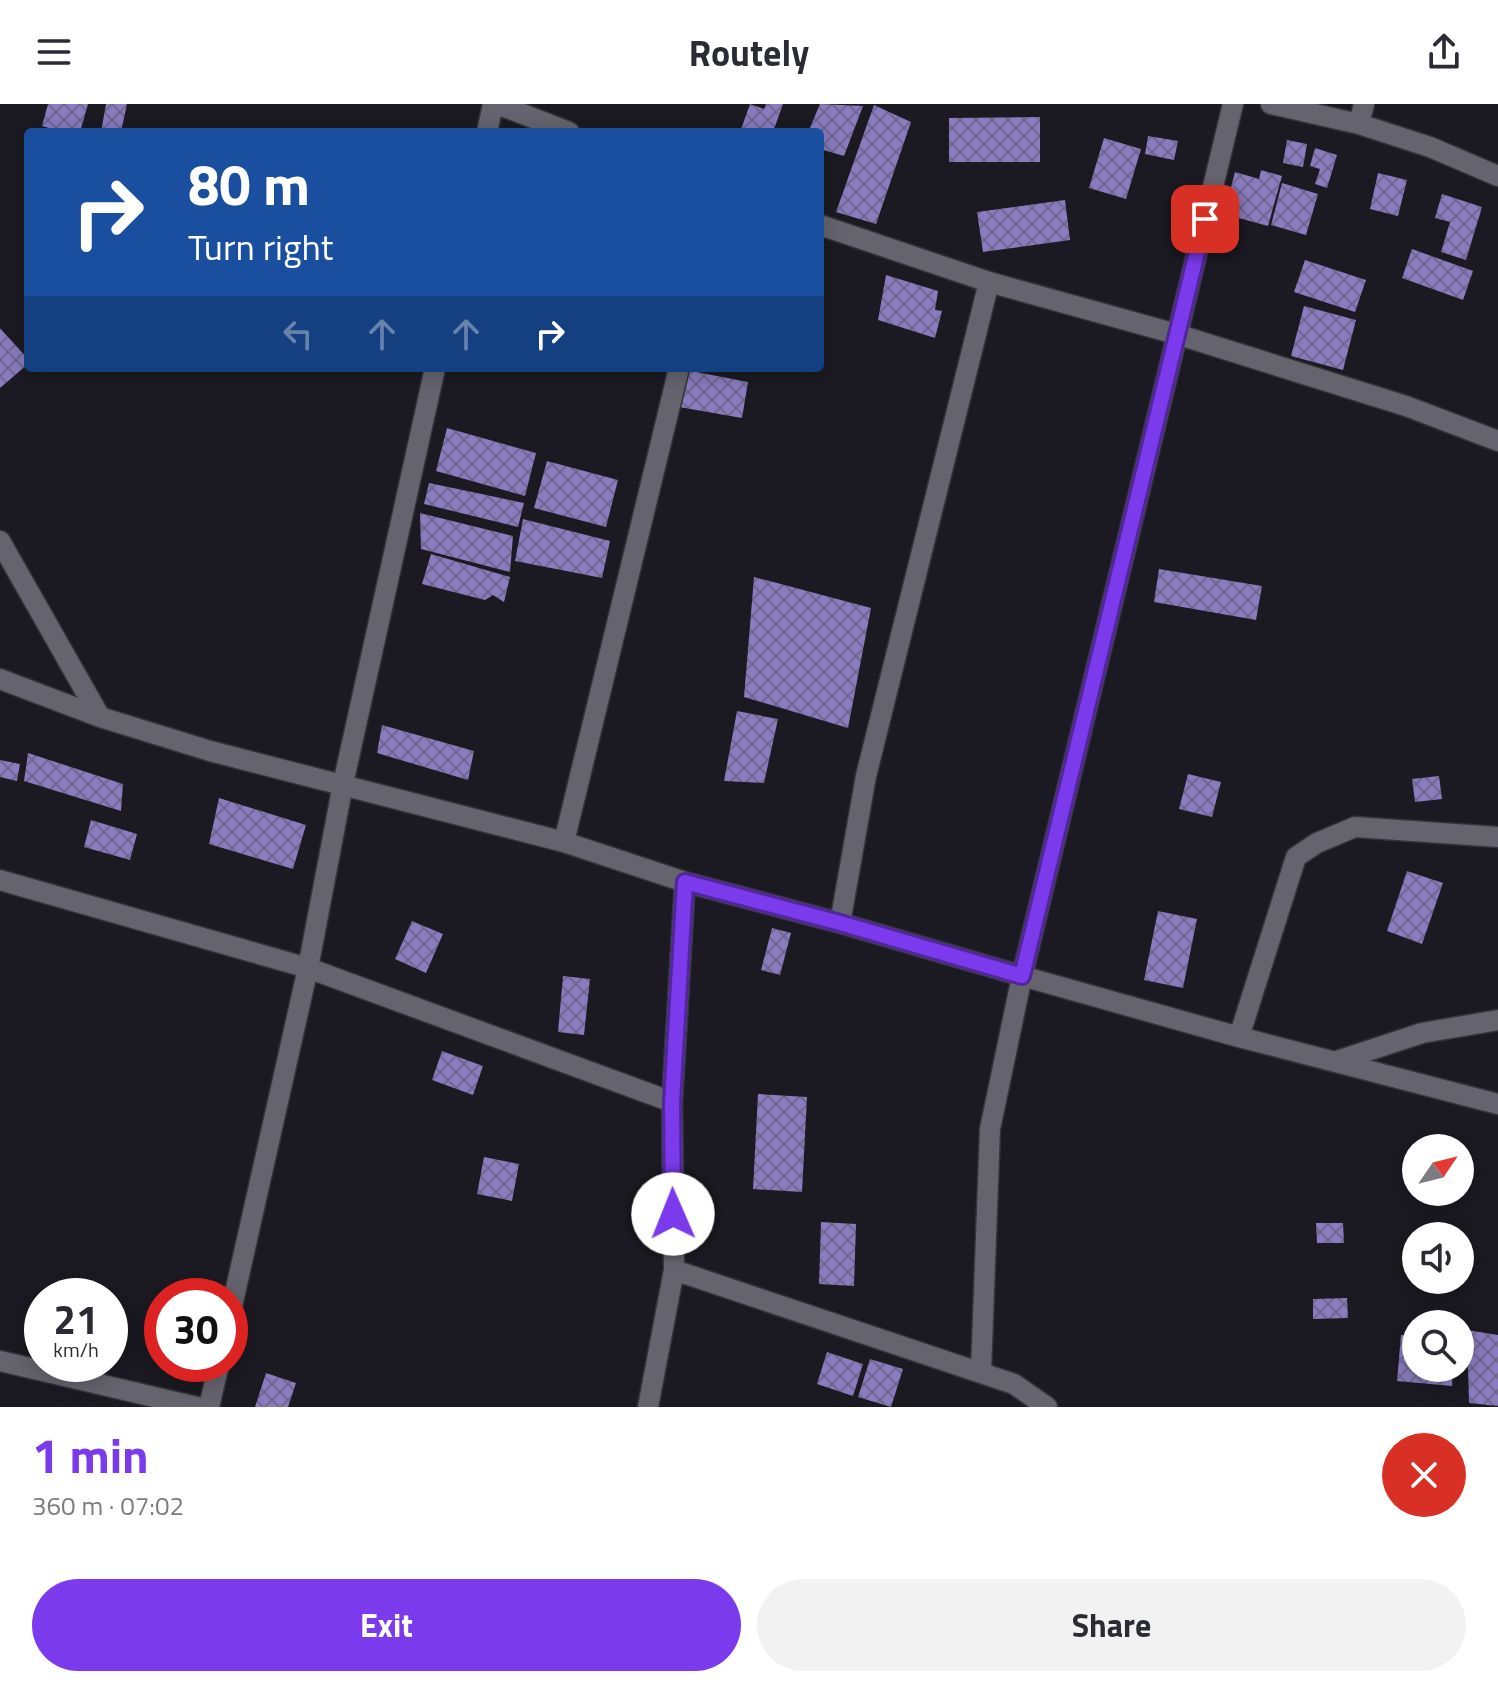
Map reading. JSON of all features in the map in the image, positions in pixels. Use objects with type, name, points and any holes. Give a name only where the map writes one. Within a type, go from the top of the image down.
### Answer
[{"type":"street","points":[[488,128],[495,104],[558,128]]},
{"type":"street","points":[[981,1372],[990,1129],[1022,976],[1233,104]]},
{"type":"street","points":[[1271,104],[1362,114],[1498,176]]},
{"type":"street","points":[[824,226],[989,282],[1176,334],[1406,406],[1498,441]]},
{"type":"street","points":[[840,923],[866,776],[989,282]]},
{"type":"street","points":[[238,1278],[308,968],[343,784],[434,372]]},
{"type":"street","points":[[564,842],[678,372]]},
{"type":"street","points":[[0,541],[100,717]]},
{"type":"street","points":[[0,679],[100,717],[210,751],[564,842],[685,882],[1239,1037],[1498,1104]]},
{"type":"street","points":[[1239,1037],[1296,857],[1317,843],[1355,827],[1498,837]]},
{"type":"street","points":[[0,880],[308,968],[672,1102]]},
{"type":"street","points":[[648,1407],[674,1270],[672,1102],[685,882]]},
{"type":"street","points":[[1337,1061],[1422,1033],[1498,1020]]},
{"type":"street","points":[[674,1270],[1014,1384],[1047,1407]]},
{"type":"street","points":[[0,1361],[197,1407]]},
{"type":"street","points":[[209,1407],[215,1382]]},
{"type":"building","points":[[48,104],[88,104],[81,128],[42,126]]},
{"type":"building","points":[[106,104],[127,104],[122,128],[102,128]]},
{"type":"building","points":[[750,104],[764,109],[766,104],[783,104],[774,128],[741,128]]},
{"type":"building","points":[[820,104],[863,106],[844,156],[824,150],[824,128],[810,128]]},
{"type":"building","points":[[874,105],[911,122],[876,224],[836,212]]},
{"type":"building","points":[[1040,117],[1040,162],[949,162],[949,118]]},
{"type":"building","points":[[1148,136],[1178,141],[1174,160],[1145,154]]},
{"type":"building","points":[[1104,138],[1141,149],[1126,199],[1089,188]]},
{"type":"building","points":[[1287,140],[1307,144],[1303,167],[1283,163]]},
{"type":"building","points":[[1315,148],[1337,155],[1327,188],[1315,184],[1320,169],[1310,166]]},
{"type":"building","points":[[1261,170],[1282,176],[1268,226],[1224,214],[1235,172],[1259,179]]},
{"type":"building","points":[[1378,173],[1407,180],[1398,216],[1370,209]]},
{"type":"building","points":[[1282,183],[1318,194],[1306,235],[1271,225]]},
{"type":"building","points":[[1442,194],[1482,207],[1466,260],[1441,252],[1450,222],[1435,218]]},
{"type":"building","points":[[1065,200],[1070,240],[983,252],[977,212]]},
{"type":"building","points":[[1412,249],[1473,271],[1463,300],[1402,278]]},
{"type":"building","points":[[1305,260],[1366,280],[1355,312],[1294,292]]},
{"type":"building","points":[[886,275],[938,291],[935,310],[942,311],[935,338],[878,320]]},
{"type":"building","points":[[1304,306],[1356,320],[1343,370],[1291,356]]},
{"type":"building","points":[[0,328],[24,355],[24,367],[0,388]]},
{"type":"building","points":[[686,372],[748,382],[742,418],[679,407]]},
{"type":"building","points":[[447,428],[536,453],[525,496],[436,471]]},
{"type":"building","points":[[547,461],[618,480],[606,527],[534,508]]},
{"type":"building","points":[[429,483],[524,503],[518,527],[424,504]]},
{"type":"building","points":[[420,513],[513,536],[510,572],[421,549]]},
{"type":"building","points":[[523,519],[610,541],[602,578],[515,561]]},
{"type":"building","points":[[431,554],[510,577],[504,602],[493,595],[485,600],[422,584]]},
{"type":"building","points":[[1159,569],[1262,586],[1256,620],[1154,602]]},
{"type":"building","points":[[754,577],[871,608],[848,728],[744,697]]},
{"type":"building","points":[[737,711],[778,719],[764,783],[724,781]]},
{"type":"building","points":[[382,725],[474,751],[468,780],[377,753]]},
{"type":"building","points":[[28,753],[123,784],[121,811],[24,781]]},
{"type":"building","points":[[0,760],[20,764],[17,781],[0,777]]},
{"type":"building","points":[[1188,774],[1221,782],[1212,817],[1179,809]]},
{"type":"building","points":[[1439,776],[1442,799],[1415,802],[1412,779]]},
{"type":"building","points":[[219,798],[306,825],[293,869],[209,844]]},
{"type":"building","points":[[91,820],[137,834],[130,860],[84,847]]},
{"type":"building","points":[[1407,871],[1443,883],[1422,944],[1387,931]]},
{"type":"building","points":[[1158,911],[1197,919],[1183,988],[1144,980]]},
{"type":"building","points":[[412,921],[443,934],[426,973],[395,959]]},
{"type":"building","points":[[772,928],[791,933],[780,975],[761,970]]},
{"type":"building","points":[[563,976],[590,979],[584,1035],[558,1032]]},
{"type":"building","points":[[442,1051],[483,1066],[473,1095],[432,1080]]},
{"type":"building","points":[[758,1094],[807,1097],[802,1192],[753,1189]]},
{"type":"building","points":[[484,1157],[519,1164],[512,1201],[477,1194]]},
{"type":"building","points":[[821,1222],[856,1224],[854,1286],[819,1284]]},
{"type":"building","points":[[1316,1223],[1343,1223],[1344,1243],[1317,1243]]},
{"type":"building","points":[[1347,1298],[1348,1318],[1313,1319],[1313,1299]]},
{"type":"building","points":[[1474,1331],[1498,1335],[1498,1406],[1469,1403],[1468,1382],[1474,1382]]},
{"type":"building","points":[[1401,1335],[1402,1335],[1402,1381],[1397,1381]]},
{"type":"building","points":[[827,1352],[863,1364],[853,1396],[817,1384]]},
{"type":"building","points":[[870,1359],[903,1369],[891,1407],[858,1397]]},
{"type":"building","points":[[266,1373],[296,1383],[288,1407],[255,1407]]},
{"type":"building","points":[[1408,1382],[1452,1382],[1452,1386]]},
{"type":"route","points":[[673,1214],[672,1102],[685,882],[1022,976],[1205,219]]}]
